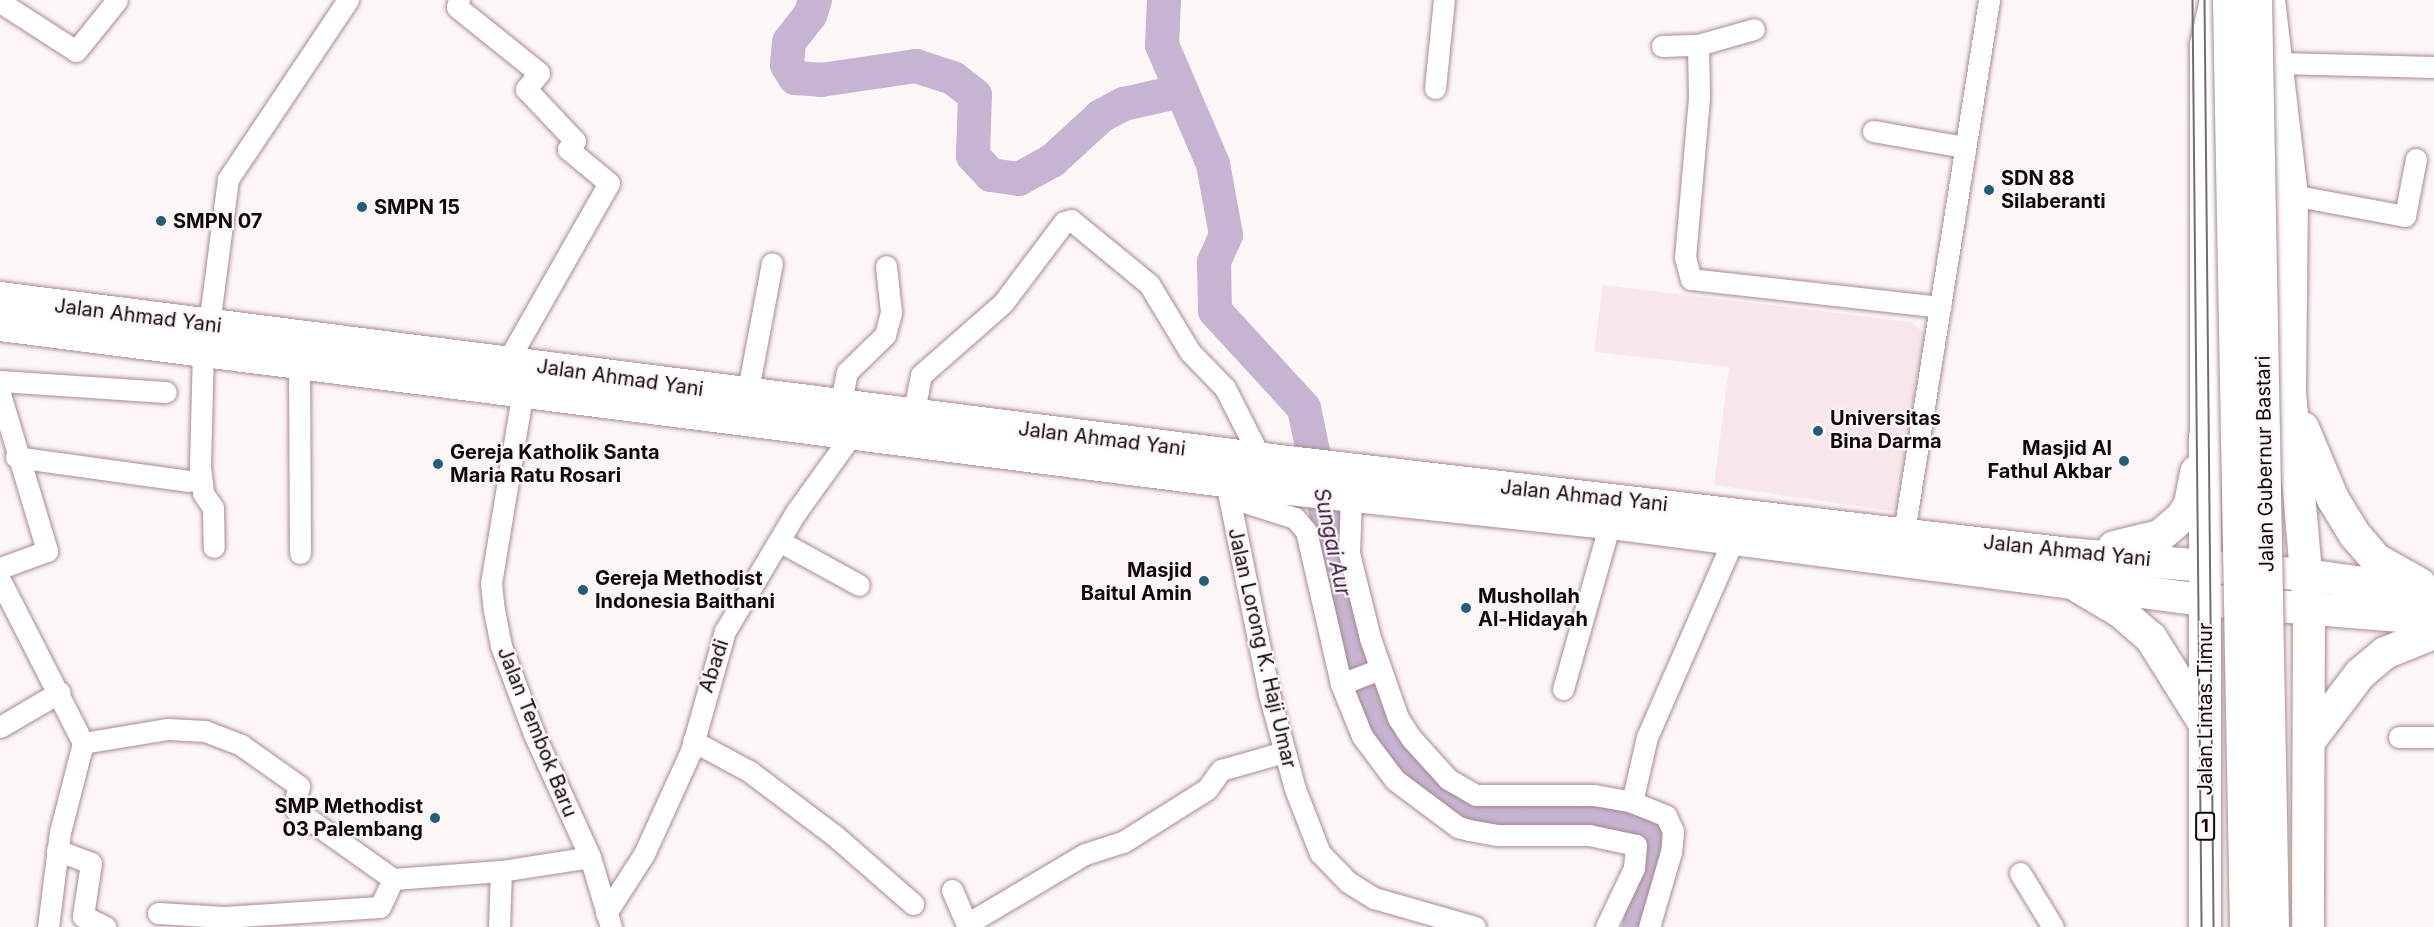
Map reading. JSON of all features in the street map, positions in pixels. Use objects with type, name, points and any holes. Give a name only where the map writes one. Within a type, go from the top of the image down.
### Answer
[{"type":"highway","points":[[2205,564],[2208,462],[2204,390],[2206,45],[2216,0]]},
{"type":"highway","name":"Jalan Gubernur Bastari","points":[[2229,0],[2246,927]]},
{"type":"highway","name":"Jalan Gubernur Bastari","points":[[2256,0],[2273,927]]},
{"type":"highway","name":"Jalan Gubernur Bastari","points":[[2269,0],[2279,63],[2292,195],[2290,393],[2309,608]]},
{"type":"highway","name":"Jalan Ahmad Yani","points":[[0,298],[206,338],[299,363],[524,390],[846,421],[1227,488],[1273,469]]},
{"type":"highway","name":"Jalan Ahmad Yani","points":[[0,326],[206,338],[507,362],[747,394],[846,421],[913,416],[1273,469],[1349,487],[1733,540],[2067,566],[2205,564],[2434,592]]},
{"type":"highway","points":[[2067,566],[2160,536],[2182,517],[2196,481],[2204,390]]},
{"type":"highway","points":[[2290,393],[2333,499],[2355,535],[2377,561],[2434,592]]},
{"type":"highway","points":[[2208,462],[2240,483],[2255,486],[2297,466]]},
{"type":"highway","name":"Jalan Ahmad Yani","points":[[1349,487],[1904,532],[2067,566],[2204,600],[2434,619]]},
{"type":"highway","name":"1","points":[[2204,600],[2205,564]]},
{"type":"highway","points":[[2067,566],[2151,638],[2205,725]]},
{"type":"highway","name":"Jalan Lintas Timur","points":[[2204,600],[2205,927]]},
{"type":"highway","points":[[2308,927],[2309,608]]},
{"type":"highway","points":[[2310,740],[2348,688],[2385,653],[2434,633]]},
{"type":"highway","points":[[2205,793],[2216,780],[2230,773],[2251,771],[2270,776],[2309,801]]},
{"type":"street","points":[[0,2],[76,51],[117,0]]},
{"type":"street","points":[[214,547],[213,508],[203,493],[200,467],[206,338],[228,179],[348,0]]},
{"type":"street","points":[[459,0],[457,7],[539,73],[526,89],[575,141],[568,149],[609,183],[507,362]]},
{"type":"street","points":[[1435,88],[1444,0]]},
{"type":"street","points":[[1904,532],[1989,0]]},
{"type":"street","points":[[1662,46],[1698,45],[1754,29]]},
{"type":"street","points":[[1698,45],[1699,98],[1685,257],[1691,279],[1940,307]]},
{"type":"street","points":[[2279,63],[2434,67]]},
{"type":"street","points":[[1873,131],[1965,147]]},
{"type":"street","points":[[2292,195],[2405,216],[2416,159]]},
{"type":"street","points":[[913,416],[921,375],[1003,303],[1064,222],[1071,220],[1149,284],[1190,352],[1225,388],[1273,469]]},
{"type":"street","points":[[747,394],[772,263]]},
{"type":"street","points":[[846,421],[847,372],[885,335],[891,312],[886,266]]},
{"type":"street","points":[[299,363],[300,553]]},
{"type":"street","points":[[0,381],[166,392]]},
{"type":"street","name":"Jalan Tembok Baru","points":[[524,390],[491,583],[494,610],[501,646],[534,734],[590,857],[609,920]]},
{"type":"street","points":[[0,394],[16,458],[46,551],[0,568]]},
{"type":"street","name":"Abadi","points":[[609,920],[644,854],[693,741],[725,631],[779,541],[846,421]]},
{"type":"street","points":[[16,458],[189,481]]},
{"type":"street","points":[[1349,487],[1349,553],[1375,671],[1398,718],[1411,738],[1431,763],[1462,788],[1491,798],[1594,795],[1632,802],[1666,816],[1673,831],[1666,876],[1649,927]]},
{"type":"street","points":[[1227,488],[1295,518],[1306,531],[1343,683],[1362,736],[1378,761],[1395,780],[1458,827],[1498,835],[1589,835],[1636,845],[1634,868],[1606,927]]},
{"type":"street","name":"Jalan Lorong K. Haji Umar","points":[[1227,488],[1269,694],[1284,752],[1320,853],[1348,882],[1392,905],[1475,927]]},
{"type":"street","points":[[1563,689],[1610,522]]},
{"type":"street","points":[[1632,802],[1647,737],[1733,540]]},
{"type":"street","points":[[779,541],[859,585]]},
{"type":"street","points":[[0,580],[6,597],[60,692],[83,743],[57,850],[48,927]]},
{"type":"street","points":[[1343,683],[1375,671]]},
{"type":"street","points":[[0,727],[60,692]]},
{"type":"street","points":[[83,743],[168,729],[205,731],[241,745],[299,786],[294,803],[296,810],[393,879],[501,871],[590,857]]},
{"type":"street","points":[[2399,736],[2434,737]]},
{"type":"street","points":[[693,741],[749,771],[834,835],[913,904]]},
{"type":"street","points":[[952,890],[967,926],[1085,854],[1123,842],[1207,789],[1221,770],[1284,752]]},
{"type":"street","points":[[57,850],[90,863],[83,916],[106,927]]},
{"type":"street","points":[[499,927],[501,871]]},
{"type":"street","points":[[2020,873],[2053,927]]},
{"type":"street","points":[[158,913],[224,916],[380,907],[393,879]]},
{"type":"shaded area","name":"Universitas Bina Darma","points":[[1603,285],[1911,322],[1929,337],[1905,513],[1714,485],[1729,367],[1594,352]]},
{"type":"waterway","points":[[815,0],[810,15],[789,42],[787,65],[795,78],[821,80],[916,66],[953,78],[975,95],[973,156],[991,175],[1019,179],[1052,161],[1101,116],[1124,104],[1181,91]]},
{"type":"waterway","name":"Sungai Aur","points":[[1164,0],[1162,45],[1213,164],[1226,235],[1214,262],[1215,311],[1304,408],[1348,621],[1371,692],[1396,745],[1427,780],[1484,818],[1536,820],[1601,814],[1650,839],[1658,859],[1639,927]]},
{"type":"tram line","points":[[2193,0],[2202,927]]},
{"type":"tram line","points":[[2205,0],[2214,927]]},
{"type":"place","name":"SDN 88 Silaberanti","points":[[1989,190]]},
{"type":"place","name":"SMPN 15","points":[[362,207]]},
{"type":"place","name":"SMPN 07","points":[[161,221]]},
{"type":"place","name":"Universitas Bina Darma","points":[[1818,431]]},
{"type":"place","name":"Masjid Al Fathul Akbar","points":[[2124,461]]},
{"type":"place","name":"Gereja Katholik Santa Maria Ratu Rosari","points":[[438,464]]},
{"type":"place","name":"Masjid Baitul Amin","points":[[1204,581]]},
{"type":"place","name":"Gereja Methodist Indonesia Baithani","points":[[583,590]]},
{"type":"place","name":"Mushollah Al-Hidayah","points":[[1466,608]]},
{"type":"place","name":"SMP Methodist 03 Palembang","points":[[435,818]]}]
